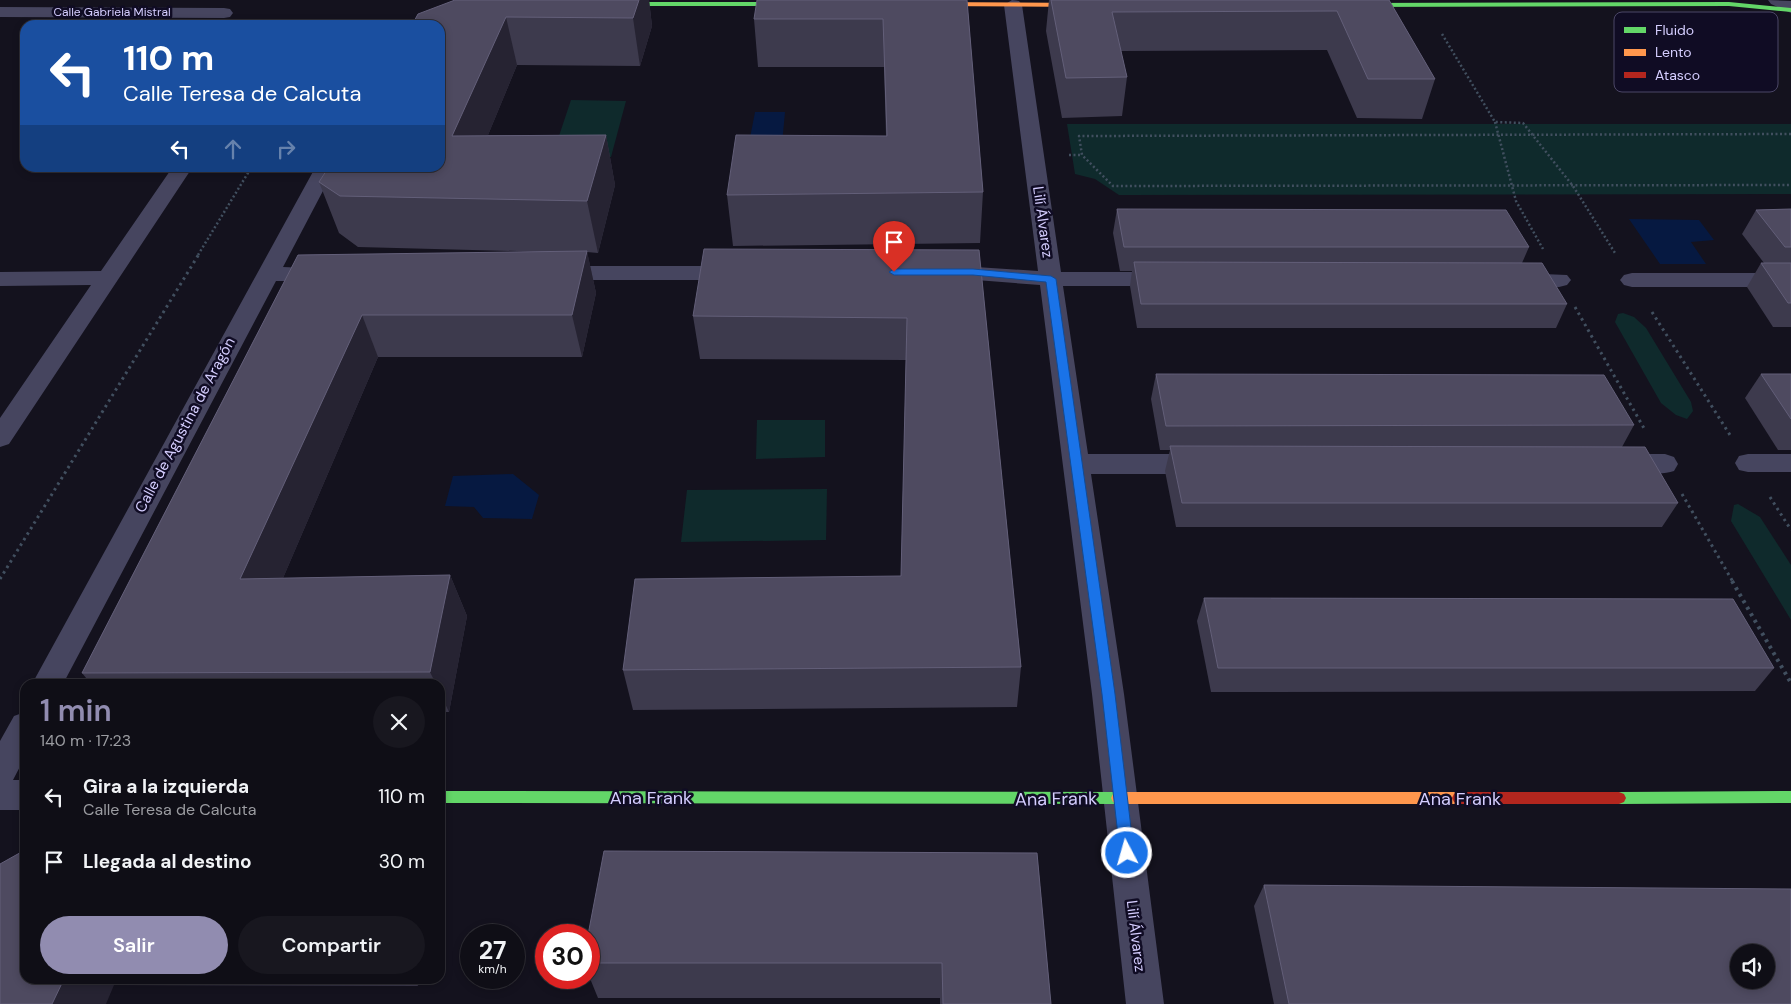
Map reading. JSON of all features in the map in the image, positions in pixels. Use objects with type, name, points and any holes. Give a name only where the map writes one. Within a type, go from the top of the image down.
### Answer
[{"type":"street","points":[[1777,0],[1791,9]]},
{"type":"street","points":[[598,4],[806,4]]},
{"type":"street","points":[[915,4],[1101,5]]},
{"type":"street","points":[[1346,5],[1729,4],[1791,9]]},
{"type":"street","name":"Lilí Álvarez","points":[[1013,5],[1122,798],[1145,1004]]},
{"type":"street","name":"Calle Gabriela Mistral","points":[[0,12],[226,13]]},
{"type":"street","points":[[0,438],[179,172]]},
{"type":"street","name":"Calle de Agustina de Aragón","points":[[50,679],[266,274],[323,172]]},
{"type":"street","points":[[923,272],[973,272],[1051,279],[1190,279]]},
{"type":"street","points":[[535,273],[754,273]]},
{"type":"street","points":[[266,274],[346,274]]},
{"type":"street","points":[[0,279],[107,278]]},
{"type":"street","points":[[1490,280],[1560,280]]},
{"type":"street","points":[[1632,280],[1791,280]]},
{"type":"street","points":[[1748,463],[1791,463]]},
{"type":"street","points":[[1075,464],[1222,464]]},
{"type":"street","points":[[1596,464],[1665,464]]},
{"type":"street","points":[[0,772],[20,735]]},
{"type":"street","points":[[0,795],[20,795]]},
{"type":"street","name":"Ana Frank","points":[[445,797],[1002,800],[1122,798],[1233,800],[1791,797]]},
{"type":"path","points":[[1425,5],[1495,122],[1516,201],[1791,683]]},
{"type":"path","points":[[1495,122],[1523,122],[1573,186],[1748,463]]},
{"type":"path","points":[[1791,134],[1079,136],[1082,155],[1113,186],[1791,185]]},
{"type":"path","points":[[0,579],[249,172]]},
{"type":"green space","points":[[571,100],[626,101],[611,157],[552,157]]},
{"type":"green space","points":[[1067,124],[1791,124],[1791,194],[1119,195],[1095,179],[1075,174]]},
{"type":"green space","points":[[1623,313],[1634,317],[1646,328],[1691,402],[1693,411],[1687,419],[1676,415],[1661,403],[1615,322],[1618,314]]},
{"type":"green space","points":[[757,420],[825,420],[825,457],[756,459]]},
{"type":"green space","points":[[827,489],[826,540],[681,542],[687,490]]},
{"type":"green space","points":[[1738,504],[1760,517],[1791,565],[1791,620],[1731,521],[1734,505]]},
{"type":"water","points":[[755,112],[785,112],[782,144],[749,143]]},
{"type":"water","points":[[1629,219],[1699,220],[1714,240],[1691,242],[1706,264],[1660,264]]},
{"type":"water","points":[[513,474],[539,495],[532,519],[483,518],[474,507],[445,506],[453,476]]},
{"type":"building","points":[[455,0],[639,0],[633,18],[506,17],[452,136],[606,135],[587,201],[340,196],[319,182],[325,172],[445,172],[445,20],[415,20],[418,14]]},
{"type":"building","points":[[757,0],[967,0],[983,192],[727,195],[736,135],[887,136],[883,19],[754,19]]},
{"type":"building","points":[[1051,0],[1389,0],[1435,79],[1368,79],[1337,11],[1112,12],[1127,77],[1066,78]]},
{"type":"building","points":[[1117,209],[1506,210],[1529,247],[1124,247]]},
{"type":"building","points":[[1791,209],[1791,247],[1785,247],[1756,210]]},
{"type":"building","points":[[704,249],[979,250],[1021,667],[623,670],[635,579],[901,576],[907,318],[693,316]]},
{"type":"building","points":[[587,251],[572,315],[362,315],[240,579],[450,575],[430,672],[82,673],[298,255]]},
{"type":"building","points":[[1134,262],[1542,263],[1567,304],[1141,304]]},
{"type":"building","points":[[1761,263],[1791,263],[1791,303],[1788,303]]},
{"type":"building","points":[[1156,374],[1604,375],[1634,425],[1166,426]]},
{"type":"building","points":[[1761,374],[1791,374],[1791,419]]},
{"type":"building","points":[[1170,446],[1645,447],[1678,503],[1182,503]]},
{"type":"building","points":[[1204,598],[1733,599],[1774,668],[1218,668]]},
{"type":"building","points":[[604,851],[1037,853],[1051,1004],[943,1004],[942,963],[600,963],[600,924],[590,924]]},
{"type":"building","points":[[20,853],[20,984],[62,984],[52,1004],[0,1004],[0,864]]},
{"type":"building","points":[[1264,885],[1791,889],[1791,1004],[1289,1004]]},
{"type":"traffic: fast","points":[[613,4],[793,4]]},
{"type":"traffic: fast","points":[[1356,5],[1729,4],[1791,10]]},
{"type":"traffic: fast","points":[[445,797],[1118,798]]},
{"type":"traffic: fast","points":[[1619,798],[1791,797]]},
{"type":"traffic: slow","points":[[931,4],[1085,5]]},
{"type":"traffic: slow","points":[[1118,798],[1459,798]]},
{"type":"traffic: jam","points":[[1459,798],[1619,798]]},
{"type":"route","points":[[894,272],[973,272],[1051,279],[1122,798],[1127,853]]}]
